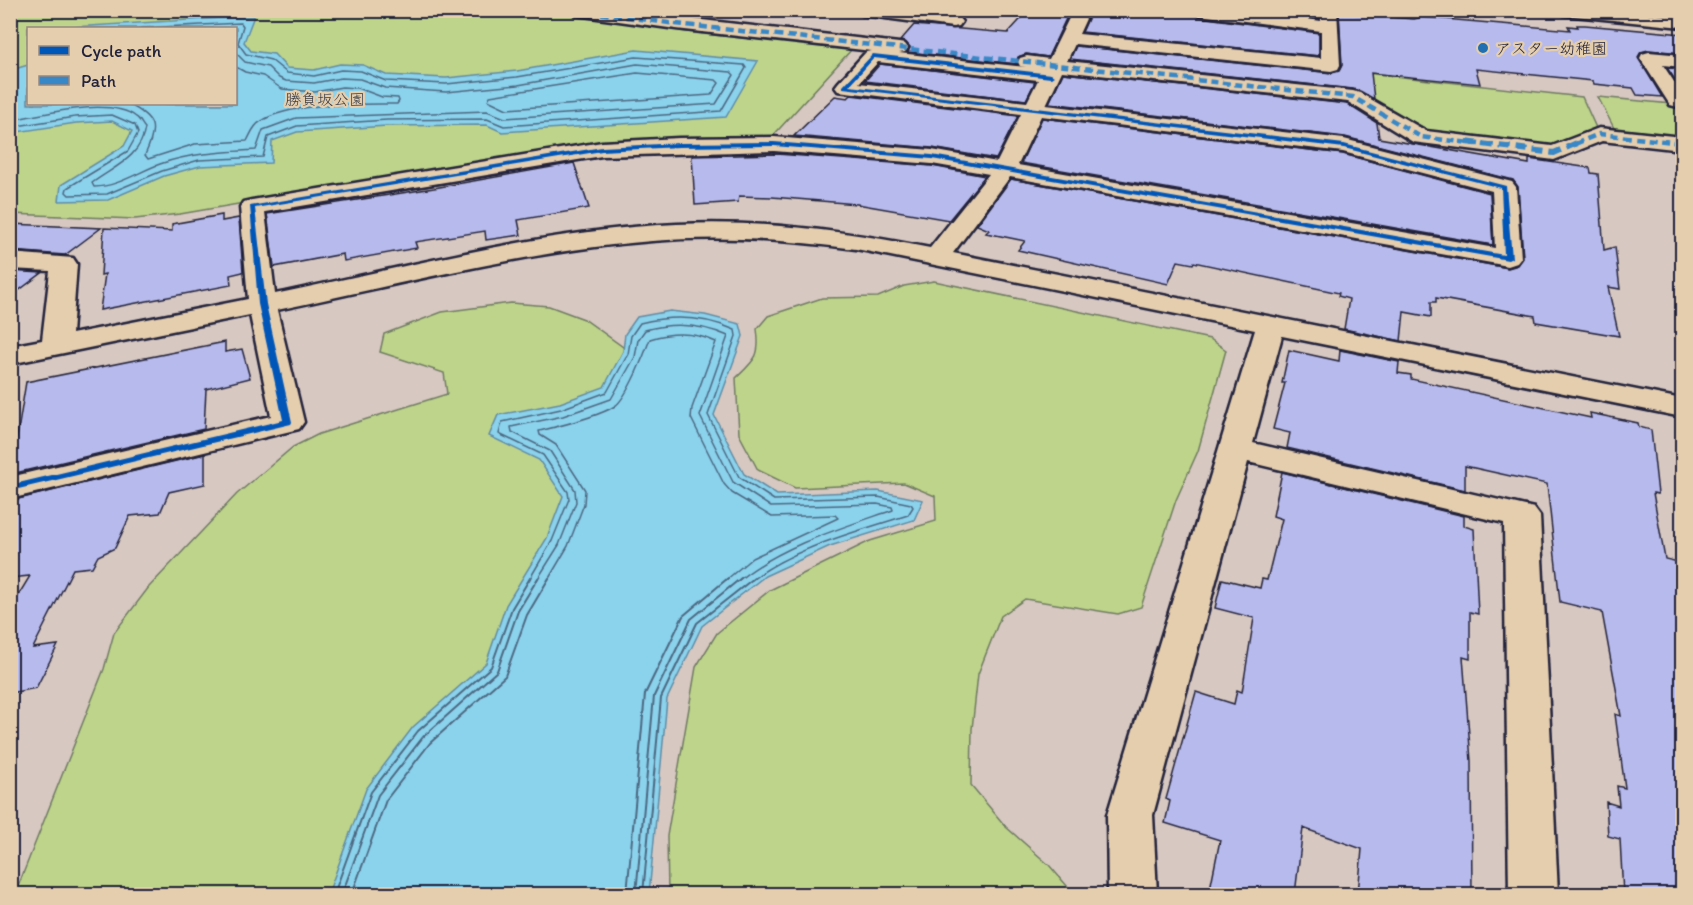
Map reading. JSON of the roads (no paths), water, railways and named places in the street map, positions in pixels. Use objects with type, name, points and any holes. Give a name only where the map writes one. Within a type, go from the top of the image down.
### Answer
[{"type":"street","points":[[576,10],[676,24],[1353,97],[1421,137],[1554,153],[1599,134],[1683,143]]},
{"type":"street","points":[[648,10],[938,41],[1056,66]]},
{"type":"street","points":[[862,10],[958,16]]},
{"type":"street","points":[[938,256],[1005,168],[1082,10]]},
{"type":"street","points":[[1070,38],[1331,65],[1329,19],[1199,10]]},
{"type":"street","points":[[1564,10],[1683,22]]},
{"type":"street","points":[[938,41],[958,16]]},
{"type":"street","points":[[10,488],[288,422],[262,304],[252,207],[549,156],[602,149],[657,146],[774,144],[846,148],[932,157],[1508,258],[1504,187],[1344,146],[845,87],[873,56],[1056,66]]},
{"type":"street","points":[[1683,61],[1649,58],[1677,101],[1683,102]]},
{"type":"street","points":[[10,355],[496,257],[602,238],[720,230],[805,234],[856,240],[1683,408]]},
{"type":"street","points":[[10,261],[64,264],[56,346]]},
{"type":"street","points":[[1132,894],[1130,815],[1271,325]]},
{"type":"street","points":[[1236,449],[1522,516],[1534,894]]},
{"type":"water","points":[[254,16],[244,42],[251,51],[274,54],[287,68],[314,70],[340,64],[363,65],[386,75],[446,78],[517,71],[636,50],[758,61],[726,117],[502,132],[487,125],[387,126],[297,132],[272,141],[271,163],[200,166],[164,176],[108,200],[59,201],[61,185],[124,146],[132,131],[112,121],[76,123],[11,133],[11,70],[27,65],[27,105],[237,105],[237,27],[72,27]]},
{"type":"water","points":[[670,311],[705,315],[740,324],[743,336],[714,415],[744,474],[777,495],[878,491],[923,500],[914,520],[830,546],[765,576],[702,626],[667,699],[649,894],[328,894],[366,789],[413,727],[486,663],[506,605],[547,538],[563,496],[539,460],[489,436],[498,415],[560,403],[604,387],[623,351],[625,334],[637,317]]},
{"type":"place","name":"アスター幼稚園","points":[[1483,48]]},
{"type":"park label","name":"勝負坂公園","points":[[325,99]]}]
